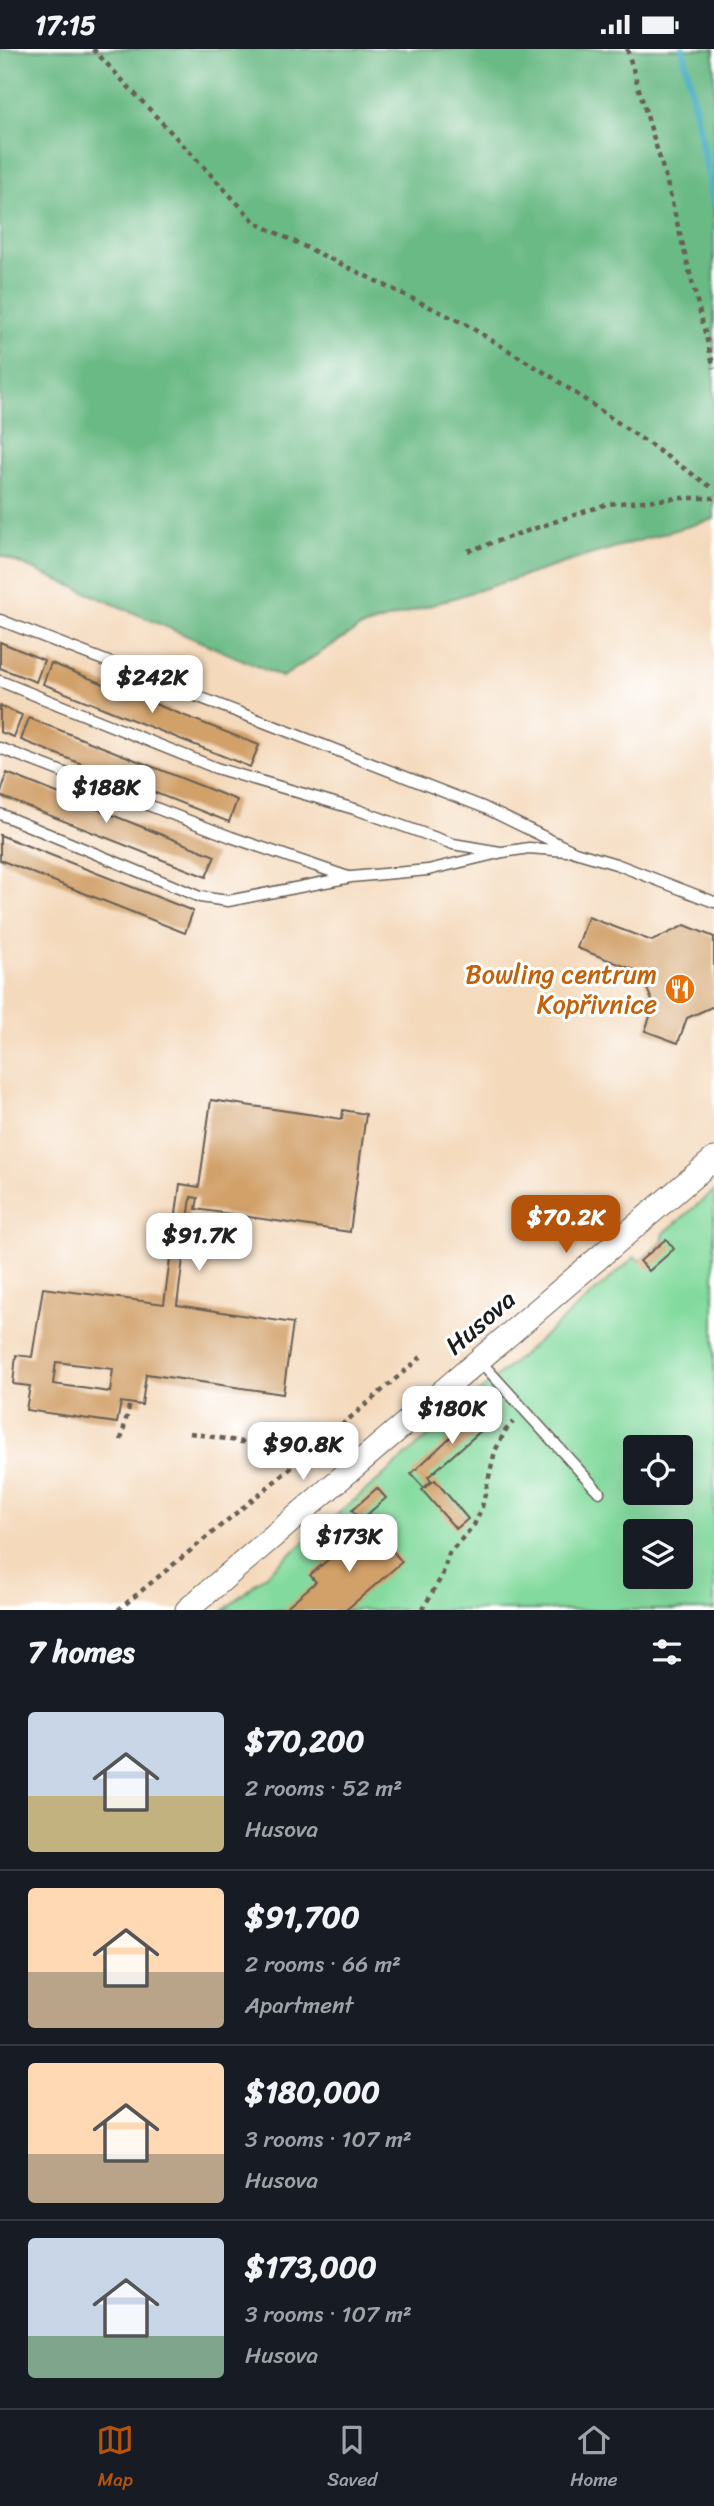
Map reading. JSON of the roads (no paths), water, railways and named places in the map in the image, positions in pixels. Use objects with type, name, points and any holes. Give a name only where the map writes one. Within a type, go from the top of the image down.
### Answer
[{"type":"street","name":"Husova","points":[[187,1610],[714,1159]]},
{"type":"lane","points":[[0,620],[483,807],[575,852],[616,864],[714,902]]},
{"type":"lane","points":[[0,681],[216,768],[358,810],[453,844],[503,852]]},
{"type":"lane","points":[[0,748],[231,837],[351,877]]},
{"type":"lane","points":[[0,814],[200,897],[228,901],[351,877],[428,870],[529,848],[575,852]]},
{"type":"lane","points":[[479,1360],[598,1492]]},
{"type":"waterway","points":[[683,49],[714,203]]},
{"type":"place","name":"Bowling centrum Kopřivnice","points":[[680,989]]}]
